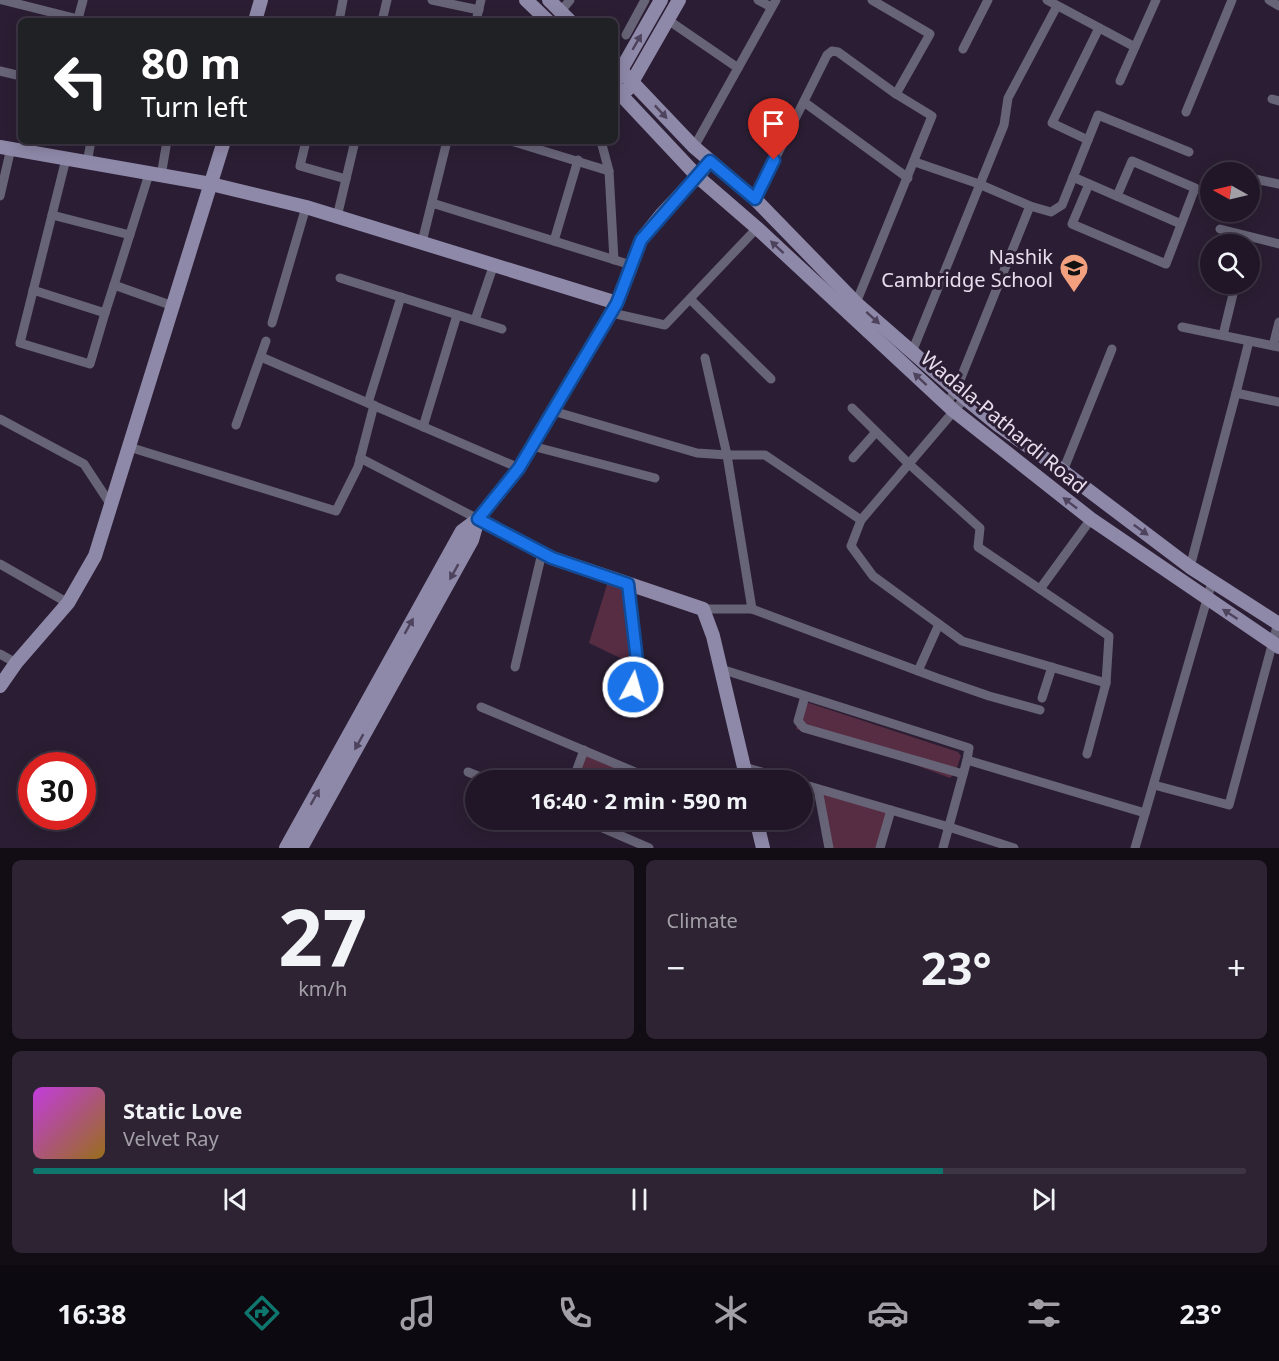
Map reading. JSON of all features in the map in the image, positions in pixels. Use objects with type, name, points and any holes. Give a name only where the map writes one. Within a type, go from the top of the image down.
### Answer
[{"type":"main road","points":[[526,0],[545,18]]},
{"type":"main road","points":[[549,0],[565,16]]},
{"type":"main road","points":[[618,67],[661,0]]},
{"type":"main road","points":[[618,88],[633,81],[679,0]]},
{"type":"main road","points":[[255,18],[258,1]]},
{"type":"main road","name":"Wadala-Pathardi Road","points":[[618,67],[694,147],[755,199],[856,303],[960,394],[998,425],[1064,471],[1190,567],[1279,624]]},
{"type":"main road","name":"Wadala-Pathardi Road","points":[[618,89],[698,177],[757,228],[950,408],[1091,519],[1276,644]]},
{"type":"main road","points":[[0,686],[16,663],[68,603],[95,556],[223,144]]},
{"type":"main road","points":[[5,147],[211,184],[306,207],[494,264],[614,308]]},
{"type":"main road","points":[[286,848],[462,531],[478,519],[519,468],[614,308],[641,240],[710,161]]},
{"type":"main road","points":[[478,519],[552,558],[703,609],[713,636],[745,770]]},
{"type":"main road","points":[[301,848],[472,540],[478,519]]},
{"type":"main road","points":[[756,830],[763,848]]},
{"type":"street","points":[[2,0],[74,18]]},
{"type":"street","points":[[82,18],[83,0]]},
{"type":"street","points":[[340,18],[343,0]]},
{"type":"street","points":[[383,18],[387,0]]},
{"type":"street","points":[[432,0],[479,10]]},
{"type":"street","points":[[477,18],[481,0]]},
{"type":"street","points":[[565,16],[570,0]]},
{"type":"street","points":[[626,35],[645,0]]},
{"type":"street","points":[[694,147],[773,4],[758,0]]},
{"type":"street","points":[[872,0],[930,34],[896,93]]},
{"type":"street","points":[[963,49],[988,0]]},
{"type":"street","points":[[1047,0],[1135,47]]},
{"type":"street","points":[[1120,81],[1156,0]]},
{"type":"street","points":[[1186,112],[1232,0]]},
{"type":"street","points":[[1269,0],[1279,6]]},
{"type":"street","points":[[912,352],[1004,125],[1008,98],[1057,6]]},
{"type":"street","points":[[668,20],[738,68]]},
{"type":"street","points":[[1088,140],[1052,123],[1099,28]]},
{"type":"street","points":[[755,199],[827,55],[832,51],[838,52],[932,116],[856,303]]},
{"type":"street","points":[[0,72],[18,75]]},
{"type":"street","points":[[804,102],[908,178]]},
{"type":"street","points":[[915,162],[1051,212],[1062,205],[1098,115],[1189,152]]},
{"type":"street","points":[[87,163],[90,144]]},
{"type":"street","points":[[66,159],[20,343],[90,364],[129,235],[166,144]]},
{"type":"street","points":[[305,144],[300,166],[346,179]]},
{"type":"street","points":[[337,217],[354,144]]},
{"type":"street","points":[[422,242],[446,144]]},
{"type":"street","points":[[522,144],[609,171]]},
{"type":"street","points":[[539,149],[543,144]]},
{"type":"street","points":[[602,144],[609,171],[614,260]]},
{"type":"street","points":[[0,196],[5,147]]},
{"type":"street","points":[[554,241],[578,160]]},
{"type":"street","points":[[1089,184],[1072,224],[1166,264],[1195,188],[1132,161],[1117,196]]},
{"type":"street","points":[[1073,177],[1181,224]]},
{"type":"street","points":[[1260,180],[1279,184]]},
{"type":"street","points":[[432,203],[631,265]]},
{"type":"street","points":[[1030,206],[960,394],[909,464],[861,520],[851,546],[873,576],[962,641],[1106,683]]},
{"type":"street","points":[[272,323],[306,207]]},
{"type":"street","points":[[52,215],[129,235]]},
{"type":"street","points":[[614,308],[665,325],[757,228]]},
{"type":"street","points":[[1220,229],[1279,244]]},
{"type":"street","points":[[475,320],[494,264]]},
{"type":"street","points":[[340,278],[502,329]]},
{"type":"street","points":[[114,285],[173,306]]},
{"type":"street","points":[[33,290],[105,313]]},
{"type":"street","points":[[1223,335],[1233,294]]},
{"type":"street","points":[[129,447],[336,511],[360,458],[371,404],[401,297]]},
{"type":"street","points":[[690,299],[771,378]]},
{"type":"street","points":[[423,427],[457,315]]},
{"type":"street","points":[[1182,327],[1276,346],[1279,322]]},
{"type":"street","points":[[236,424],[266,341]]},
{"type":"street","points":[[1190,567],[1249,341]]},
{"type":"street","points":[[1064,471],[1112,349]]},
{"type":"street","points":[[261,357],[519,468]]},
{"type":"street","points":[[705,358],[727,456],[752,609]]},
{"type":"street","points":[[1236,393],[1279,402]]},
{"type":"street","points":[[852,408],[909,464],[980,528],[978,547],[1109,636],[1106,683],[1087,754]]},
{"type":"street","points":[[553,411],[697,453],[727,456],[765,455],[861,520]]},
{"type":"street","points":[[0,419],[84,464],[111,505]]},
{"type":"street","points":[[853,458],[876,432]]},
{"type":"street","points":[[532,446],[656,478]]},
{"type":"street","points":[[360,458],[478,519]]},
{"type":"street","points":[[1040,589],[1091,519]]},
{"type":"street","points":[[515,667],[542,553]]},
{"type":"street","points":[[0,564],[68,603]]},
{"type":"street","points":[[1135,848],[1212,582]]},
{"type":"street","points":[[628,584],[638,669],[629,705]]},
{"type":"street","points":[[703,609],[752,609],[989,696],[1040,710]]},
{"type":"street","points":[[918,671],[939,624]]},
{"type":"street","points":[[1154,784],[1228,805],[1276,644],[1279,624]]},
{"type":"street","points":[[0,654],[16,663]]},
{"type":"street","points":[[1042,699],[1052,667]]},
{"type":"street","points":[[721,669],[969,748],[943,848]]},
{"type":"street","points":[[806,696],[798,721],[804,728],[963,774]]},
{"type":"street","points":[[481,707],[631,770]]},
{"type":"street","points":[[577,770],[584,750]]},
{"type":"street","points":[[967,760],[1145,813]]},
{"type":"street","points":[[813,787],[1014,848]]},
{"type":"street","points":[[818,789],[829,848]]},
{"type":"street","points":[[880,848],[891,810]]},
{"type":"street","points":[[607,830],[649,848]]},
{"type":"shaded area","points":[[609,578],[628,584],[639,667],[589,643]]},
{"type":"shaded area","points":[[803,701],[958,752],[961,756],[955,773],[950,778],[889,755],[796,729]]},
{"type":"shaded area","points":[[584,750],[631,770],[577,770]]},
{"type":"shaded area","points":[[818,789],[891,810],[880,848],[829,848]]},
{"type":"place","name":"Nashik Cambridge School","points":[[1074,294]]},
{"type":"route","points":[[633,687],[638,669],[628,584],[552,558],[478,519],[519,468],[617,303],[641,240],[662,214],[698,177],[710,161],[755,199],[774,160]]}]
